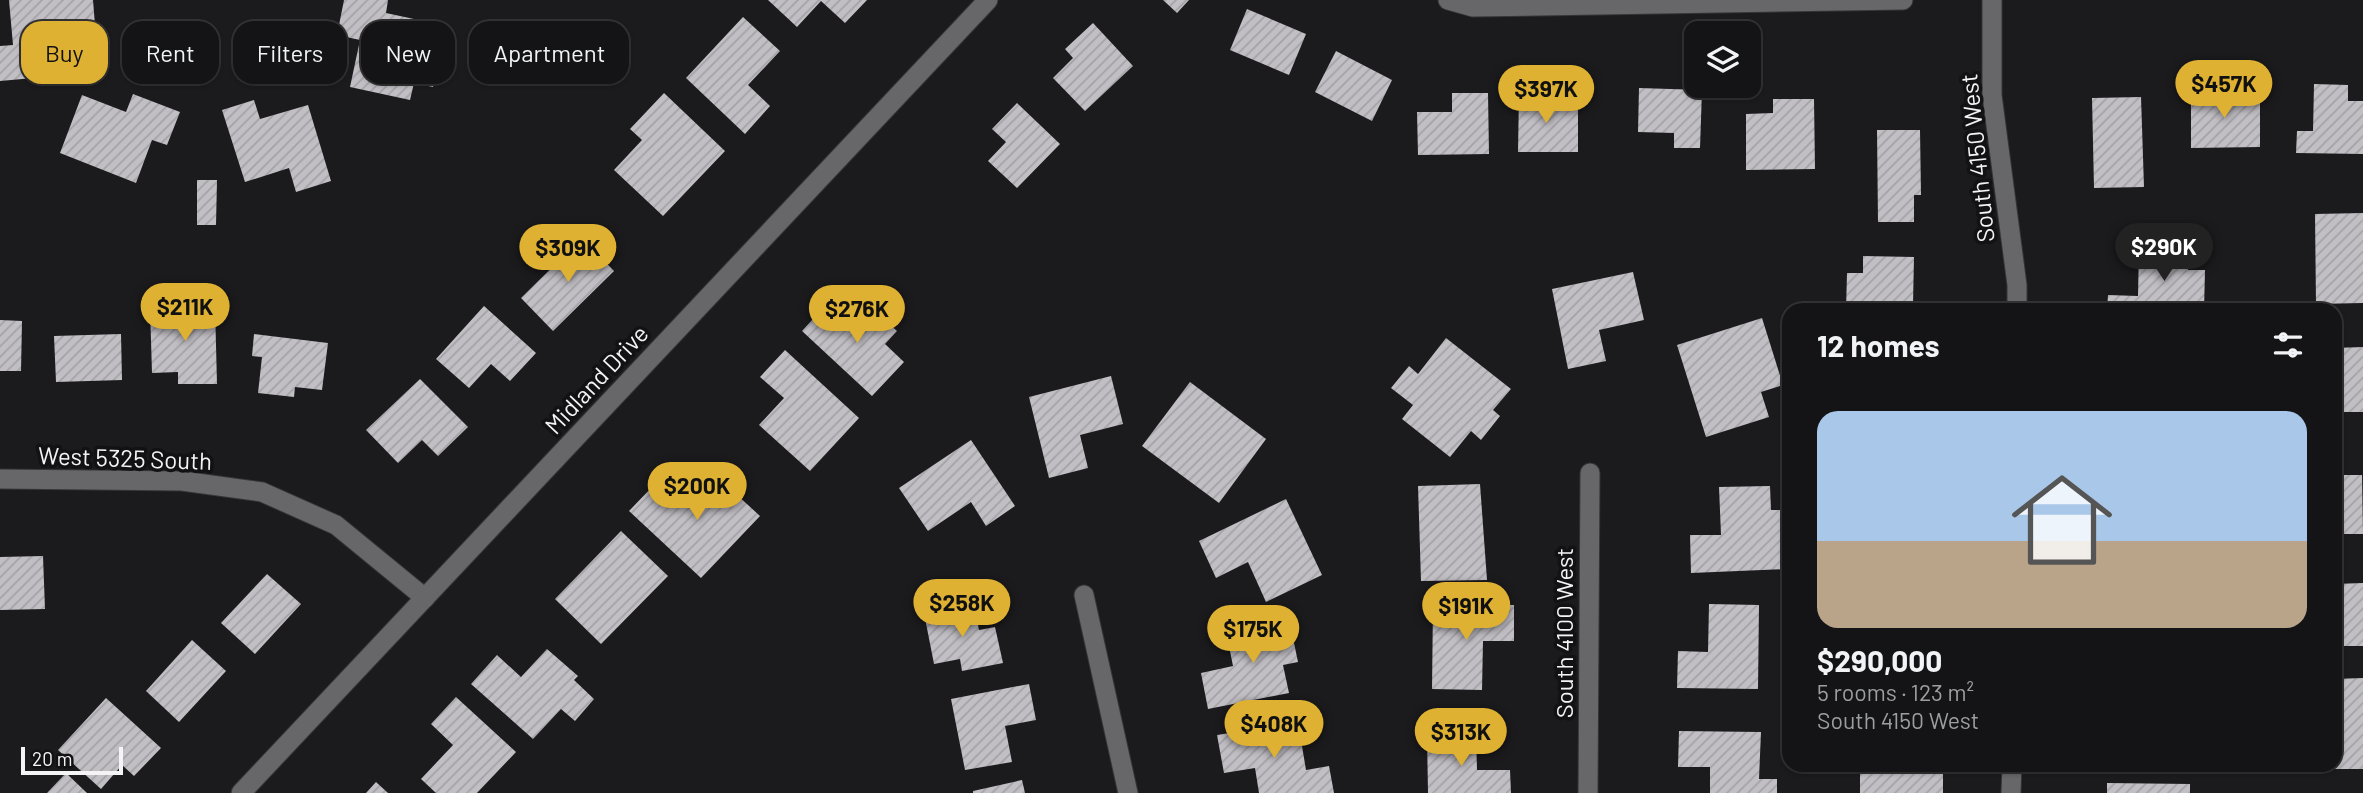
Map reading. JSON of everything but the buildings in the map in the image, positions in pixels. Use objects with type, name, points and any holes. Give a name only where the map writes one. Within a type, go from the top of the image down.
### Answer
[{"type":"street","name":"Midland Drive","points":[[241,793],[988,0]]},
{"type":"street","points":[[1448,0],[1472,7],[1903,0]]},
{"type":"street","name":"South 4150 West","points":[[1992,0],[1992,95],[2017,285],[2017,303]]},
{"type":"street","name":"South 4100 West","points":[[1588,793],[1590,473]]},
{"type":"street","name":"West 5325 South","points":[[0,480],[182,481],[262,492],[336,524],[425,598]]},
{"type":"street","points":[[1084,595],[1128,793]]},
{"type":"street","points":[[2011,793],[2012,772]]}]
